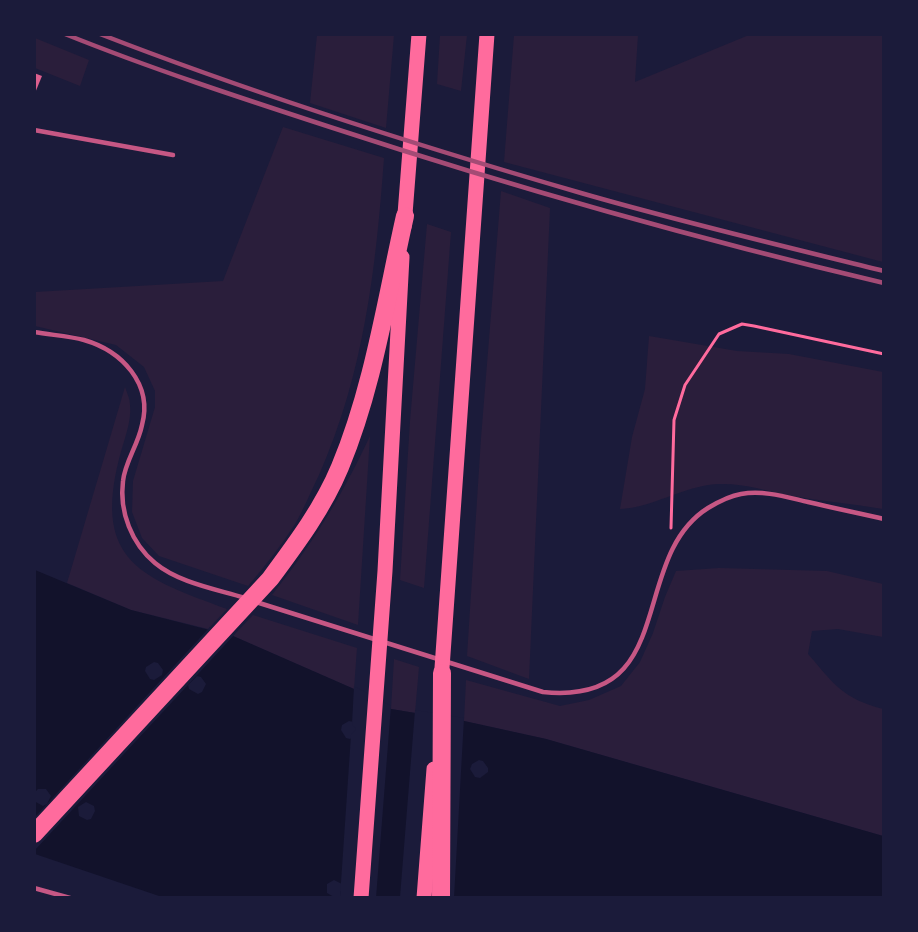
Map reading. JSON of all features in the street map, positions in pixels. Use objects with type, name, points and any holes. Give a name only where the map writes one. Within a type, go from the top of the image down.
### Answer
[{"type":"highway","points":[[34,834],[270,579],[298,542],[340,468],[368,388],[405,216]]},
{"type":"highway","points":[[441,897],[442,672]]},
{"type":"main road","points":[[361,897],[385,571],[405,216],[418,34]]},
{"type":"main road","points":[[424,897],[487,34]]},
{"type":"lane","points":[[34,130],[173,155]]},
{"type":"lane","points":[[34,332],[84,340],[106,349],[119,357],[138,382],[144,396],[145,412],[133,452],[125,468],[122,502],[127,522],[136,541],[156,564],[174,575],[543,692],[562,694],[585,692],[601,686],[617,675],[632,658],[642,640],[671,551],[686,527],[700,513],[718,502],[740,494],[762,492],[884,519]]},
{"type":"lane","points":[[34,888],[70,897]]},
{"type":"path","points":[[671,551],[674,420],[684,385],[719,334],[742,324],[884,354]]},
{"type":"shaded area","points":[[317,35],[394,35],[386,128],[310,103]]},
{"type":"shaded area","points":[[440,35],[467,35],[461,91],[437,84]]},
{"type":"shaded area","points":[[514,35],[638,35],[635,82],[749,35],[883,35],[883,262],[504,162]]},
{"type":"shaded area","points":[[35,38],[89,60],[80,86],[35,68]]},
{"type":"shaded area","points":[[283,127],[384,158],[372,280],[347,398],[319,475],[298,518],[290,532],[248,586],[159,556],[142,538],[132,512],[133,481],[155,407],[155,391],[144,367],[116,345],[35,326],[35,292],[223,281]]},
{"type":"shaded area","points":[[501,191],[550,208],[529,679],[467,656],[481,438]]},
{"type":"shaded area","points":[[427,224],[451,232],[424,588],[400,580],[410,421]]},
{"type":"shaded area","points":[[649,336],[737,351],[789,354],[883,372],[883,509],[792,496],[746,486],[718,484],[692,489],[644,505],[620,509],[632,437],[645,389]]},
{"type":"shaded area","points":[[125,387],[130,403],[130,418],[113,494],[113,522],[120,544],[132,561],[149,575],[171,587],[227,609],[208,629],[131,610],[67,583]]},
{"type":"shaded area","points":[[370,436],[358,625],[272,595],[301,557],[326,518],[349,479]]},
{"type":"shaded area","points":[[719,568],[827,571],[883,584],[883,637],[838,629],[812,631],[808,654],[848,695],[883,709],[883,836],[546,739],[464,721],[466,680],[560,706],[589,700],[621,686],[640,662],[676,571]]},
{"type":"shaded area","points":[[35,570],[131,610],[233,636],[354,689],[391,709],[464,721],[546,739],[883,836],[883,897],[335,898],[340,896],[342,884],[334,880],[327,884],[327,893],[334,897],[162,897],[35,854],[34,801],[43,806],[47,804],[51,796],[46,789],[38,789],[35,792]],"holes":[[[154,662],[158,663],[163,670],[162,675],[154,680],[150,679],[145,671],[146,667]],[[197,676],[201,677],[206,684],[202,692],[198,694],[189,689],[188,685]],[[349,721],[354,722],[358,733],[350,739],[346,738],[341,730],[342,725]],[[479,760],[483,761],[488,772],[480,778],[475,777],[470,769],[472,764]],[[86,802],[94,806],[95,811],[91,819],[87,820],[79,816],[78,807]]]},
{"type":"shaded area","points":[[253,615],[357,648],[354,689],[233,636]]},
{"type":"shaded area","points":[[394,659],[419,667],[415,713],[391,709]]},
{"type":"pier","points":[[210,627],[235,634],[34,851],[35,817]]},
{"type":"pier","points":[[354,686],[391,706],[376,898],[340,897],[351,735],[356,729],[352,724]]},
{"type":"pier","points":[[415,710],[464,718],[454,898],[400,897]]},
{"type":"building","points":[[34,73],[42,76],[35,93],[34,93]]},
{"type":"railway","points":[[65,34],[230,94],[467,170],[675,230],[884,283]]},
{"type":"railway","points":[[100,34],[278,99],[460,157],[656,214],[884,271]]}]
